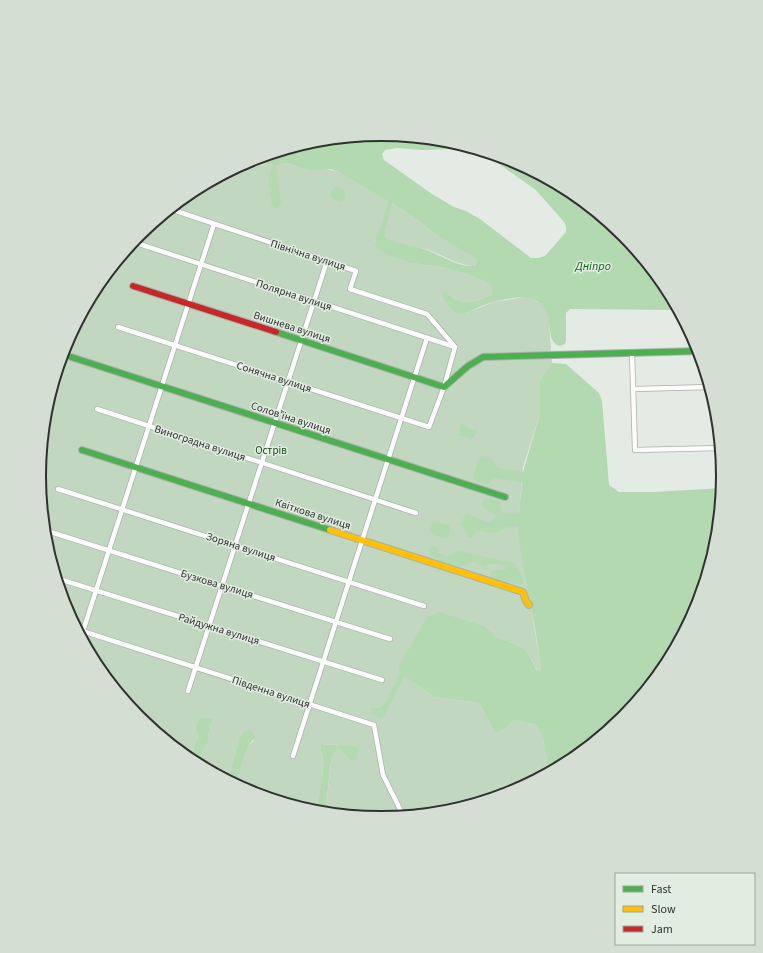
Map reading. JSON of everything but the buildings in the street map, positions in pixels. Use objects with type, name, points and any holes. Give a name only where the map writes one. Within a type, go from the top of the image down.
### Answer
[{"type":"street","name":"Північна вулиця","points":[[176,211],[356,271],[350,289],[427,314],[455,347]]},
{"type":"street","points":[[83,630],[214,224]]},
{"type":"street","name":"Полярна вулиця","points":[[139,244],[455,347]]},
{"type":"street","points":[[188,691],[327,262]]},
{"type":"street","name":"Вишнева вулиця","points":[[133,286],[444,387]]},
{"type":"street","name":"Сонячна вулиця","points":[[118,327],[429,427],[444,387]]},
{"type":"street","points":[[293,756],[427,338]]},
{"type":"street","points":[[444,387],[455,347]]},
{"type":"street","points":[[444,387],[468,366],[483,357],[692,351]]},
{"type":"street","points":[[632,352],[636,450],[715,448]]},
{"type":"street","name":"Соловʼїна вулиця","points":[[70,357],[505,497]]},
{"type":"street","points":[[634,389],[705,388]]},
{"type":"street","name":"Виноградна вулиця","points":[[97,409],[416,513]]},
{"type":"street","name":"Квіткова вулиця","points":[[82,450],[523,592],[529,605]]},
{"type":"street","name":"Зоряна вулиця","points":[[58,489],[424,606]]},
{"type":"street","name":"Бузкова вулиця","points":[[51,532],[390,639]]},
{"type":"street","name":"Райдужна вулиця","points":[[63,580],[382,680]]},
{"type":"street","name":"Південна вулиця","points":[[84,631],[374,725],[383,775],[401,811]]},
{"type":"green space","name":"Острів","points":[[264,163],[276,166],[287,163],[311,171],[326,169],[338,172],[392,203],[432,232],[477,259],[473,266],[467,265],[455,262],[426,249],[402,245],[385,237],[376,236],[375,244],[412,263],[441,267],[469,275],[484,281],[492,287],[492,294],[467,302],[457,300],[447,292],[443,291],[442,295],[447,304],[466,313],[494,302],[525,297],[541,304],[547,311],[552,363],[540,379],[540,414],[523,467],[518,526],[541,669],[539,671],[536,668],[525,648],[497,637],[486,627],[400,673],[435,697],[479,703],[489,722],[506,728],[514,720],[536,725],[543,738],[548,767],[510,786],[468,801],[447,806],[382,812],[338,809],[326,807],[332,757],[339,745],[321,744],[323,769],[317,806],[274,794],[237,779],[248,747],[254,740],[239,740],[229,775],[201,759],[203,750],[208,742],[208,736],[213,719],[206,717],[200,718],[195,726],[198,735],[192,753],[177,743],[144,714],[115,681],[91,644],[81,625],[57,563],[49,520],[46,476],[52,411],[57,390],[72,348],[91,309],[115,272],[144,239],[160,224],[177,210],[214,186]]},
{"type":"water","name":"Дніпро","points":[[360,142],[403,142],[457,149],[422,150],[397,148],[385,150],[382,154],[384,160],[432,194],[454,207],[466,211],[480,219],[531,258],[545,256],[566,232],[565,223],[536,190],[495,161],[549,186],[586,210],[603,224],[634,255],[648,272],[672,310],[570,309],[566,313],[566,341],[565,344],[560,346],[555,343],[552,338],[544,307],[527,298],[503,300],[484,305],[468,312],[457,312],[450,308],[445,301],[442,295],[443,291],[447,292],[457,300],[467,302],[492,294],[492,287],[484,281],[469,275],[441,267],[412,263],[388,255],[377,247],[375,245],[376,236],[382,224],[388,201],[331,169],[311,171],[287,163],[276,166],[281,203],[278,209],[271,205],[271,190],[268,182],[273,165],[264,163],[295,152],[316,147]],"holes":[[[392,203],[432,232],[474,257],[477,261],[475,265],[469,266],[456,263],[430,251],[396,242],[385,237],[385,231]]]},
{"type":"water","points":[[336,187],[345,192],[343,202],[339,202],[331,197],[331,191]]},
{"type":"water","points":[[552,363],[566,364],[599,393],[602,401],[609,485],[619,492],[654,492],[716,488],[711,542],[706,563],[691,605],[672,644],[648,681],[619,714],[586,743],[548,767],[543,738],[536,725],[514,720],[506,728],[496,732],[479,703],[435,697],[404,676],[382,718],[370,713],[372,708],[380,708],[383,706],[388,698],[400,673],[399,666],[427,617],[439,612],[486,627],[497,637],[525,648],[536,669],[539,671],[541,669],[519,541],[518,526],[506,527],[498,532],[490,533],[475,531],[471,538],[467,537],[466,531],[460,524],[466,514],[489,523],[497,516],[481,506],[485,498],[501,501],[500,508],[504,514],[519,513],[522,483],[494,478],[488,484],[478,482],[473,479],[480,457],[483,456],[491,458],[497,468],[523,472],[540,414],[540,379]]},
{"type":"water","points":[[463,424],[472,430],[476,429],[477,432],[475,436],[471,439],[459,435],[460,425]]},
{"type":"water","points":[[434,522],[448,525],[450,528],[448,538],[436,536],[430,532],[432,523]]},
{"type":"water","points":[[431,546],[439,548],[439,553],[444,556],[450,556],[457,551],[460,551],[515,563],[524,582],[520,585],[490,577],[493,570],[505,570],[506,567],[498,564],[489,564],[484,566],[472,562],[462,567],[442,562],[438,558],[430,556],[429,551]]},
{"type":"water","points":[[206,717],[213,719],[208,736],[208,742],[203,750],[201,759],[192,753],[198,735],[195,726],[200,718]]},
{"type":"water","points":[[251,730],[255,736],[248,747],[237,779],[229,775],[239,740],[243,733]]},
{"type":"water","points":[[321,744],[357,747],[359,750],[356,755],[357,758],[353,761],[338,747],[332,757],[326,807],[317,806],[323,769]]},
{"type":"traffic: fast","points":[[276,332],[444,387],[468,366],[483,357],[692,351]]},
{"type":"traffic: fast","points":[[71,357],[505,497]]},
{"type":"traffic: fast","points":[[82,450],[330,530]]},
{"type":"traffic: slow","points":[[330,530],[523,592],[529,605]]},
{"type":"traffic: jam","points":[[133,286],[276,332]]}]
